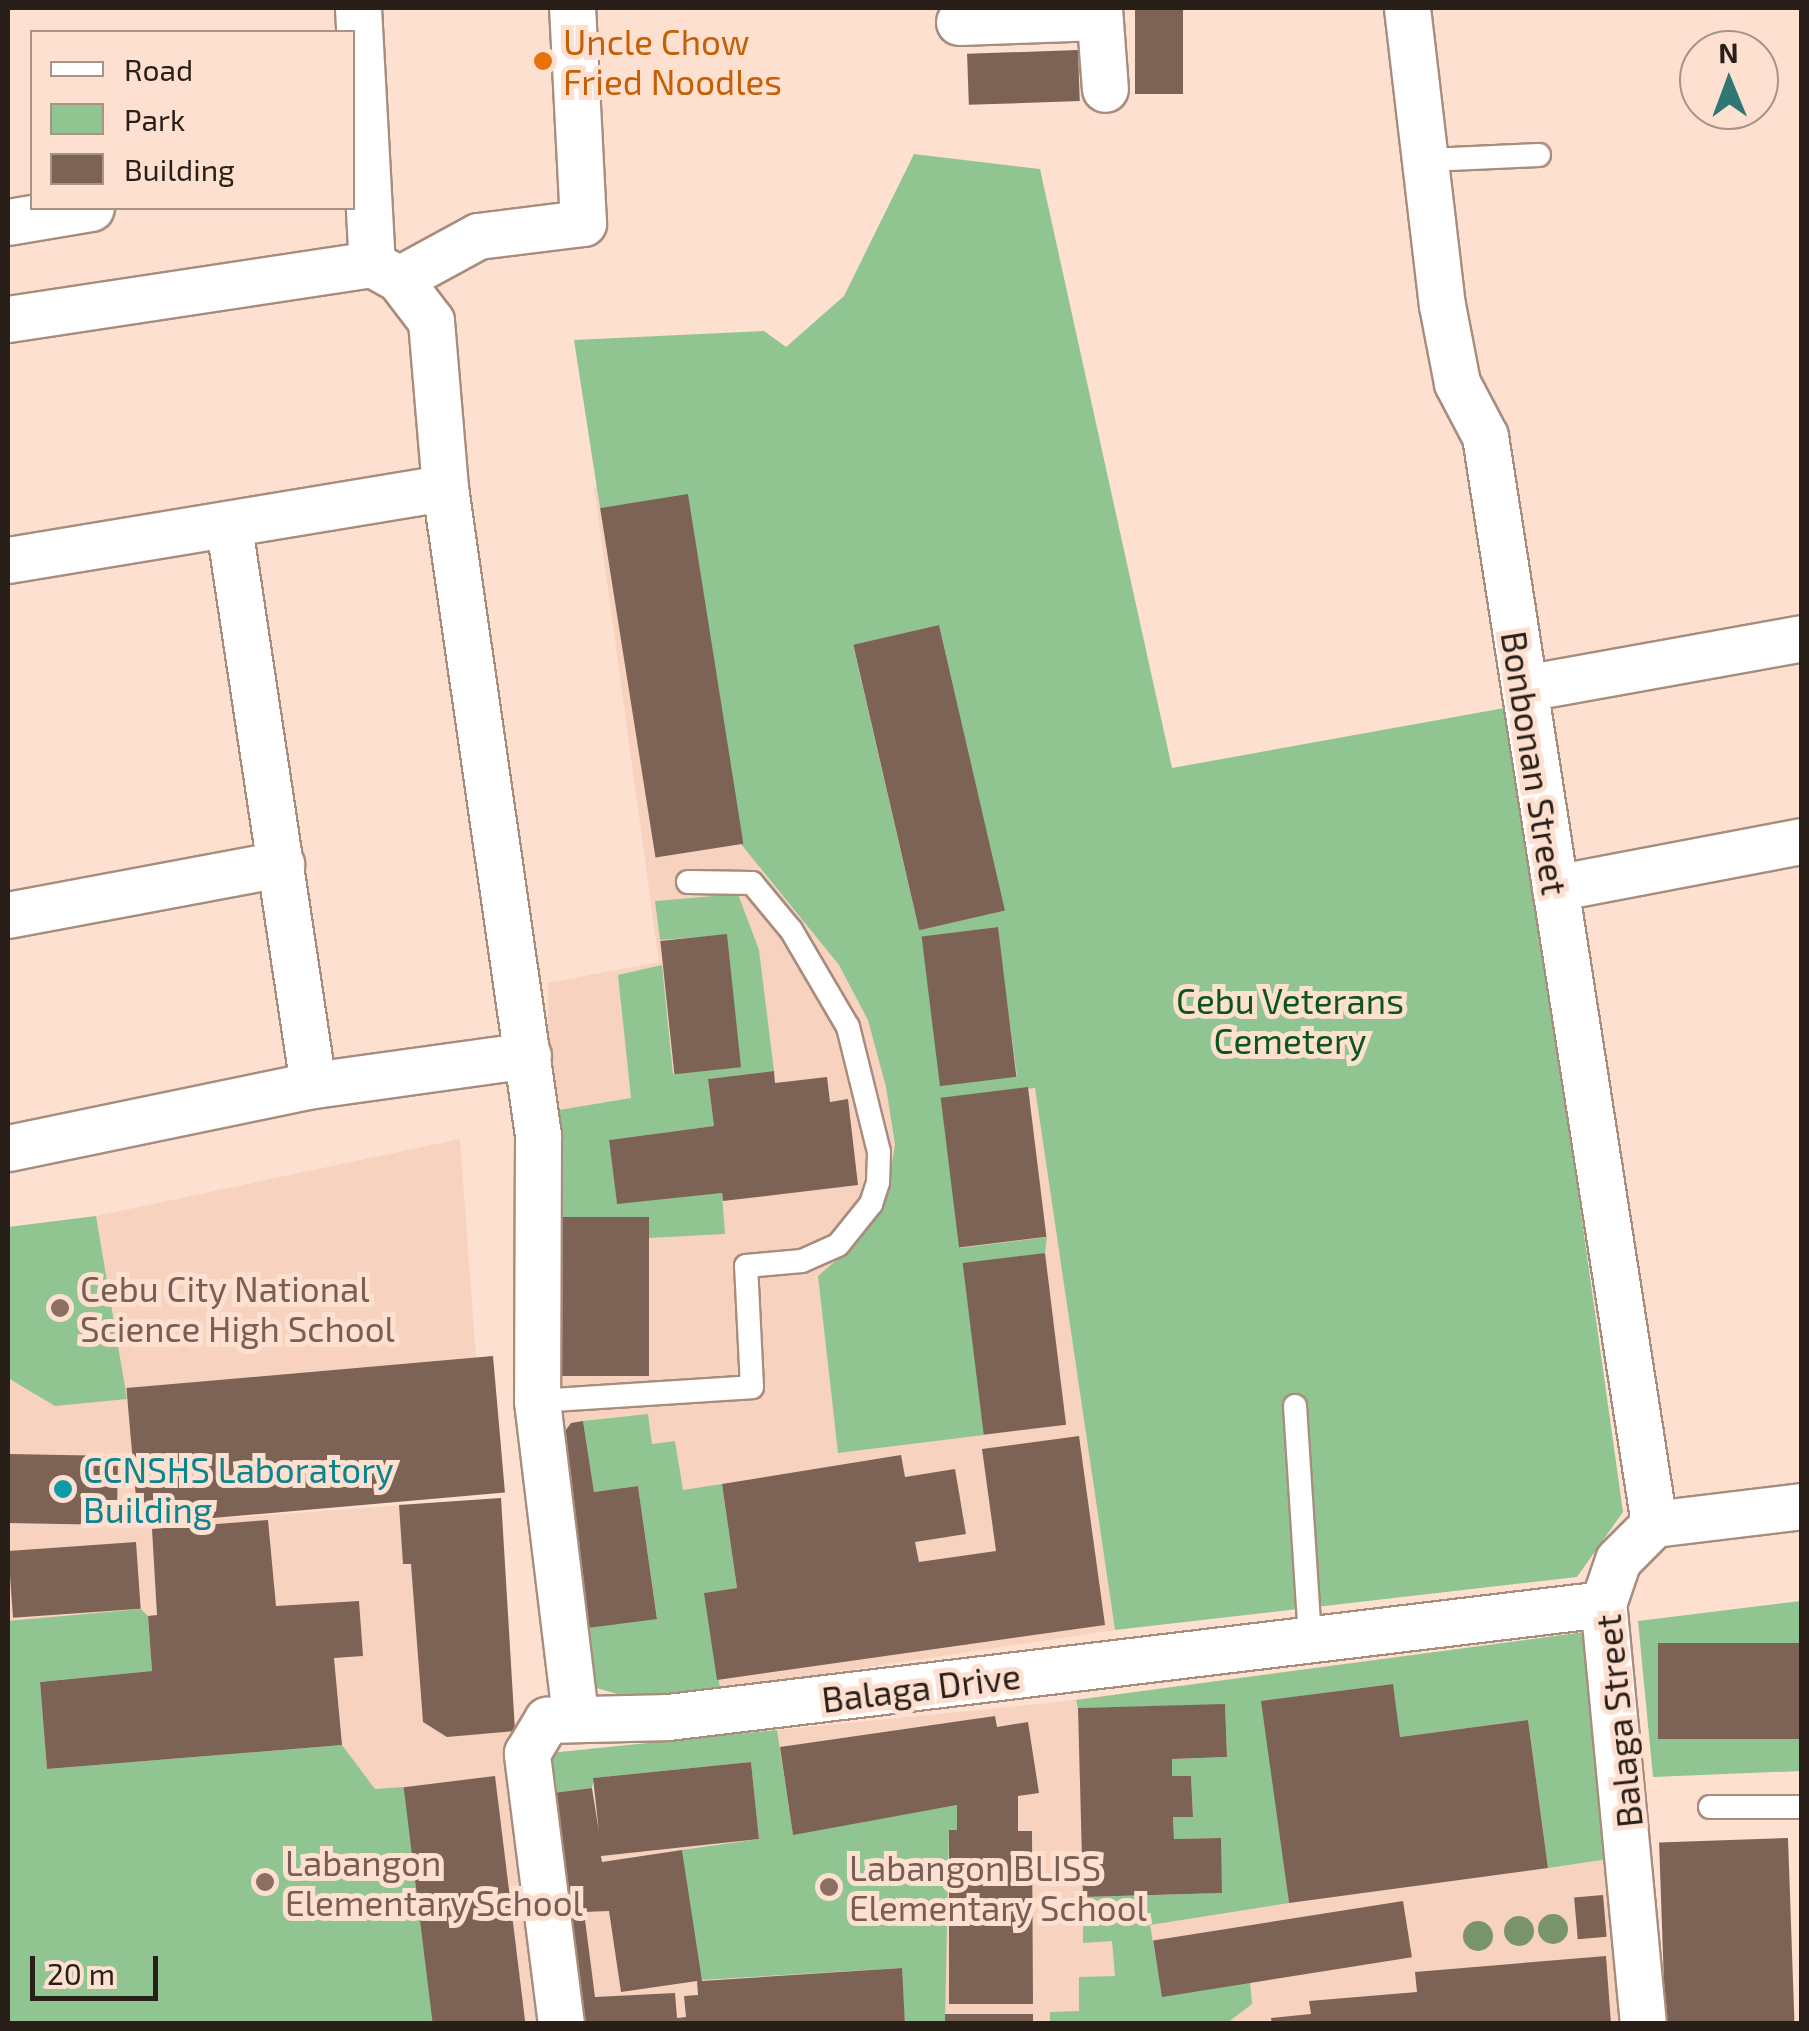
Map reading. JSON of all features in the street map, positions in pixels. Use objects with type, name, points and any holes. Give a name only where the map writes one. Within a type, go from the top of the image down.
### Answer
[{"type":"street","points":[[358,8],[385,272],[431,321],[446,488],[528,1055],[538,1135],[537,1401],[575,1717]]},
{"type":"street","points":[[8,319],[385,272],[478,236],[583,223],[559,53],[572,8]]},
{"type":"street","name":"Bonbonan Street","points":[[1407,8],[1428,160],[1442,305],[1457,383],[1485,436],[1654,1524]]},
{"type":"street","points":[[960,22],[1099,12],[1106,89]]},
{"type":"street","points":[[8,222],[80,210]]},
{"type":"street","points":[[8,560],[229,527],[446,488]]},
{"type":"street","points":[[229,527],[313,1086]]},
{"type":"street","points":[[1525,688],[1802,638]]},
{"type":"street","points":[[1555,888],[1802,840]]},
{"type":"street","points":[[8,914],[281,864]]},
{"type":"street","points":[[8,1148],[313,1086],[528,1055]]},
{"type":"street","points":[[1654,1524],[1802,1506]]},
{"type":"street","name":"Balaga Street","points":[[1643,2024],[1603,1604],[1618,1560],[1654,1524]]},
{"type":"street","name":"Balaga Drive","points":[[560,2024],[527,1753],[546,1720],[668,1718],[1603,1604]]},
{"type":"lane","points":[[1428,160],[1539,156]]},
{"type":"lane","points":[[537,1401],[752,1387],[746,1266],[802,1261],[838,1245],[871,1204],[878,1182],[878,1152],[848,1028],[792,930],[752,883],[688,882]]},
{"type":"lane","points":[[1296,1406],[1310,1640]]},
{"type":"lane","points":[[1710,1806],[1802,1807]]},
{"type":"shaded area","points":[[926,439],[993,800],[1115,1630],[643,1701],[582,1684],[549,1444],[548,983],[659,962],[594,487]]},
{"type":"shaded area","name":"Labangon Elementary School","points":[[460,1139],[476,1358],[126,1389],[144,1524],[501,1498],[515,1731],[506,1742],[540,2023],[8,2023],[8,1227],[96,1216]]},
{"type":"shaded area","points":[[1585,1632],[1626,2023],[597,2023],[584,1912],[609,1911],[588,1749],[1057,1702]]},
{"type":"green space","name":"Cebu Veterans Cemetery","points":[[914,154],[1040,169],[1172,768],[1510,707],[1623,1512],[1577,1577],[1115,1630],[1035,1088],[941,1098],[960,1248],[1047,1237],[1045,1253],[963,1264],[984,1435],[838,1453],[818,1276],[847,1251],[886,1198],[895,1145],[886,1087],[868,1020],[839,965],[741,844],[688,495],[600,508],[574,340],[764,331],[786,347],[844,296]],"holes":[[[939,625],[1004,910],[919,930],[853,645]],[[997,927],[1017,1076],[942,1086],[922,937]]]},
{"type":"green space","points":[[738,894],[759,950],[774,1071],[708,1079],[714,1126],[609,1140],[617,1203],[722,1193],[725,1234],[649,1238],[648,1217],[558,1217],[553,1111],[631,1098],[618,975],[662,965],[673,1074],[740,1067],[727,935],[660,940],[655,901]]},
{"type":"green space","points":[[96,1216],[127,1399],[55,1406],[8,1378],[8,1227]]},
{"type":"green space","points":[[648,1414],[652,1444],[675,1441],[683,1490],[722,1484],[737,1588],[705,1593],[720,1689],[643,1701],[589,1686],[580,1629],[657,1618],[638,1486],[594,1492],[583,1421]]},
{"type":"green space","points":[[1801,1601],[1801,1771],[1653,1777],[1638,1621]]},
{"type":"green space","points":[[141,1609],[148,1616],[152,1671],[40,1682],[47,1769],[342,1745],[375,1789],[404,1787],[435,2023],[8,2024],[8,1621]]},
{"type":"green space","points":[[1585,1632],[1608,1859],[1548,1868],[1528,1720],[1400,1737],[1392,1684],[1262,1701],[1289,1903],[1150,1925],[1162,1993],[1250,1981],[1252,2004],[1227,2023],[1050,2024],[1050,2012],[1079,2011],[1079,1977],[1115,1976],[1112,1941],[1083,1943],[1083,1897],[1222,1893],[1220,1838],[1174,1839],[1173,1817],[1193,1816],[1191,1777],[1172,1776],[1172,1759],[1227,1757],[1225,1705],[1078,1708],[1076,1700]]},
{"type":"green space","points":[[777,1730],[793,1834],[957,1805],[957,1830],[949,1830],[945,2023],[905,2023],[901,1968],[701,1980],[682,1850],[759,1839],[751,1762],[594,1778],[592,1788],[537,1795],[530,1755]]},
{"type":"building","points":[[1135,8],[1183,8],[1183,94],[1135,94]]},
{"type":"building","points":[[1078,50],[1080,101],[969,105],[967,54]]},
{"type":"building","points":[[688,494],[743,844],[655,858],[600,508]]},
{"type":"building","points":[[939,625],[1005,910],[919,930],[853,645]]},
{"type":"building","points":[[998,927],[1016,1077],[940,1086],[922,936]]},
{"type":"building","points":[[727,934],[741,1067],[674,1074],[660,941]]},
{"type":"building","points":[[774,1071],[775,1083],[827,1077],[830,1102],[848,1099],[858,1185],[723,1201],[722,1193],[617,1204],[609,1140],[714,1126],[708,1079]]},
{"type":"building","points":[[1028,1087],[1046,1237],[959,1248],[941,1098]]},
{"type":"building","points":[[558,1217],[649,1217],[649,1376],[558,1376]]},
{"type":"building","points":[[1045,1253],[1066,1425],[984,1435],[963,1263]]},
{"type":"building","points":[[493,1356],[505,1492],[138,1525],[126,1388]]},
{"type":"building","points":[[583,1421],[594,1492],[638,1486],[657,1619],[580,1629],[554,1446],[571,1423]]},
{"type":"building","points":[[1079,1436],[1105,1625],[717,1680],[704,1593],[737,1588],[722,1484],[901,1455],[905,1477],[955,1469],[966,1534],[915,1542],[919,1562],[996,1551],[982,1449]]},
{"type":"building","name":"CCNSHS Laboratory Building","points":[[8,1454],[118,1456],[117,1525],[8,1523]]},
{"type":"building","points":[[501,1498],[515,1731],[447,1737],[423,1722],[411,1564],[403,1564],[399,1505]]},
{"type":"building","points":[[268,1520],[276,1606],[359,1601],[363,1656],[334,1658],[342,1745],[47,1769],[40,1682],[152,1671],[148,1616],[157,1615],[152,1529]]},
{"type":"building","points":[[136,1542],[141,1609],[13,1618],[8,1551]]},
{"type":"building","points":[[1658,1643],[1802,1643],[1802,1739],[1658,1739]]},
{"type":"building","points":[[1393,1684],[1400,1737],[1528,1720],[1548,1868],[1289,1903],[1261,1701]]},
{"type":"building","points":[[1225,1704],[1227,1757],[1172,1759],[1172,1776],[1191,1776],[1193,1817],[1173,1817],[1174,1839],[1221,1838],[1222,1893],[1083,1897],[1078,1708]]},
{"type":"building","points":[[995,1716],[997,1727],[1028,1722],[1039,1793],[1018,1796],[1018,1831],[1032,1831],[1033,2004],[949,2004],[949,1830],[957,1830],[957,1805],[793,1835],[780,1747]]},
{"type":"building","points":[[751,1762],[759,1839],[601,1856],[602,1862],[682,1850],[702,1981],[902,1968],[905,2024],[567,2024],[537,1795],[592,1788],[599,1832],[593,1778]],"holes":[[[609,1911],[621,1992],[697,1981],[698,1995],[684,1996],[686,2017],[677,2018],[675,1993],[595,1997],[584,1912]]]},
{"type":"building","points":[[495,1776],[525,2024],[433,2024],[404,1787]]},
{"type":"building","points":[[1788,1838],[1794,2024],[1665,2024],[1659,1843]]},
{"type":"building","points":[[1603,1895],[1607,1937],[1578,1939],[1574,1898]]},
{"type":"building","points":[[1403,1901],[1412,1957],[1162,1997],[1153,1941]]},
{"type":"building","points":[[1606,1956],[1611,2024],[1272,2024],[1271,2018],[1311,2014],[1309,2001],[1417,1992],[1415,1972]]},
{"type":"building","points":[[945,2014],[1033,2014],[1033,2024],[945,2024]]},
{"type":"place","name":"Uncle Chow Fried Noodles","points":[[543,61]]},
{"type":"place","name":"Cebu City National Science High School","points":[[60,1308]]},
{"type":"place","name":"CCNSHS Laboratory Building","points":[[63,1489]]},
{"type":"place","name":"Labangon Elementary School","points":[[265,1882]]},
{"type":"place","name":"Labangon BLISS Elementary School","points":[[829,1887]]}]
